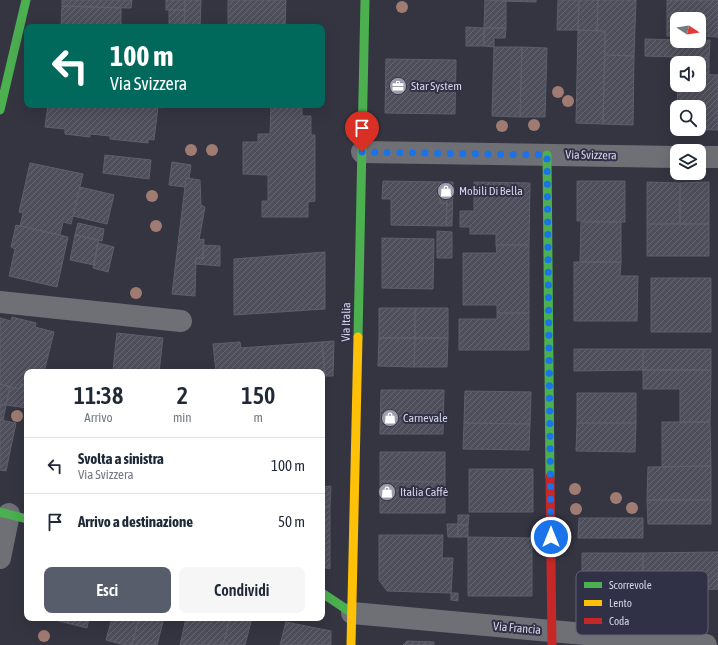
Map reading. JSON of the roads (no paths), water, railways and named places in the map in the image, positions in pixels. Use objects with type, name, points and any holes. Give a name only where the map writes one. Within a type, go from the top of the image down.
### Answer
[{"type":"street","points":[[0,110],[26,0]]},
{"type":"street","name":"Via Italia","points":[[352,645],[365,0]]},
{"type":"street","name":"Via Svizzera","points":[[362,152],[670,157]]},
{"type":"street","points":[[547,155],[551,638]]},
{"type":"street","points":[[706,157],[718,157]]},
{"type":"street","points":[[0,302],[181,321]]},
{"type":"street","points":[[0,558],[12,515]]},
{"type":"street","points":[[325,595],[352,613]]},
{"type":"street","name":"Via Francia","points":[[352,613],[551,638],[706,645]]},
{"type":"place","name":"Star System","points":[[398,86]]},
{"type":"place","name":"Mobili Di Bella","points":[[446,191]]},
{"type":"place","name":"Carnevale","points":[[390,418]]},
{"type":"place","name":"Italia Caffè","points":[[387,492]]}]
